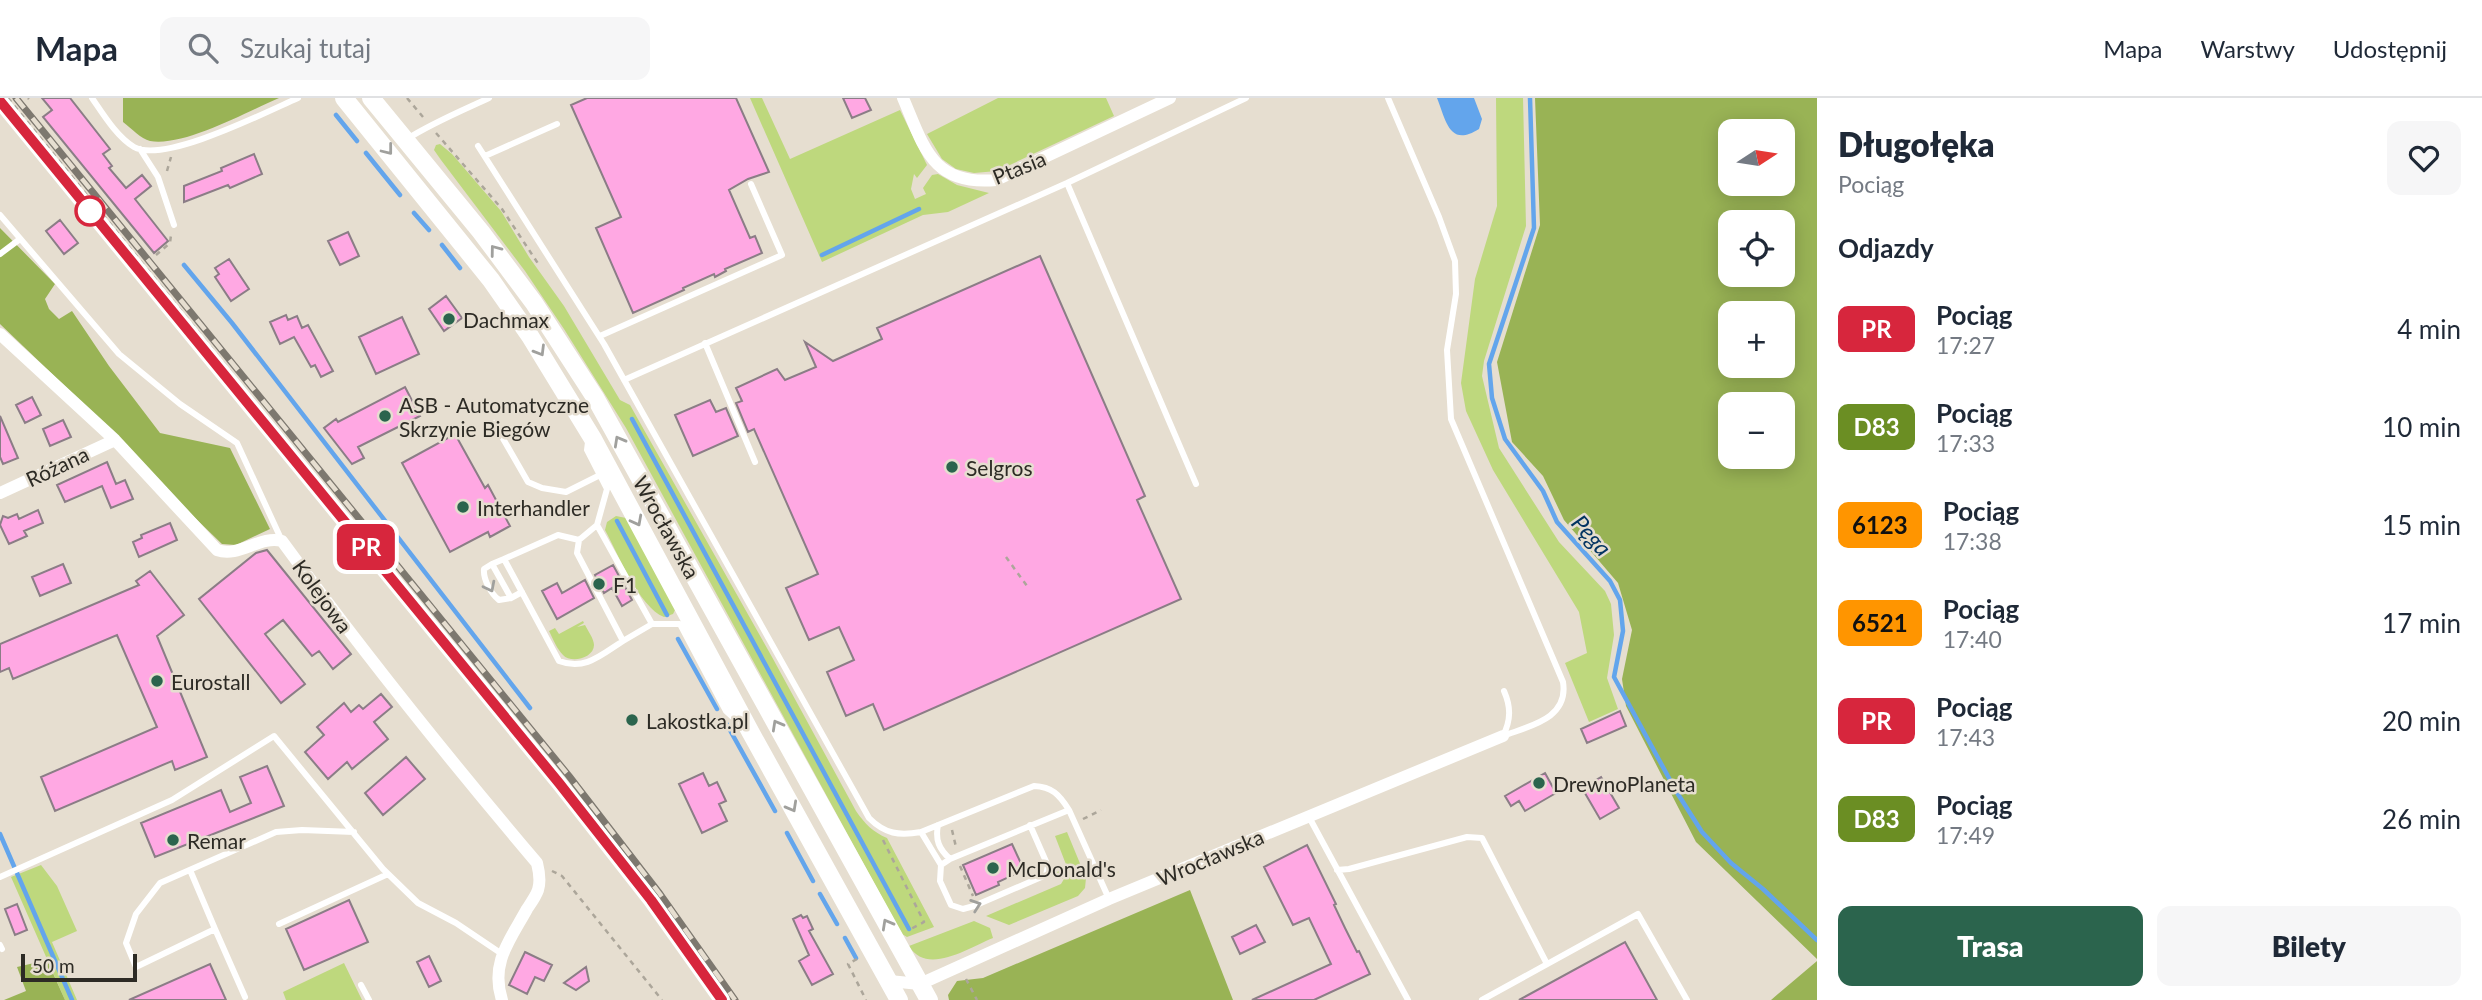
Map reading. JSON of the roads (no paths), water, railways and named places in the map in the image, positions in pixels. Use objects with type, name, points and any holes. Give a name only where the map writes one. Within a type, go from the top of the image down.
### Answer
[{"type":"main road","name":"Wrocławska","points":[[344,98],[491,280],[530,336],[589,433],[899,1000]]},
{"type":"main road","name":"Wrocławska","points":[[371,98],[481,232],[534,303],[596,399],[921,995]]},
{"type":"street","name":"Ptasia","points":[[903,98],[931,159],[961,180],[977,182],[996,180],[1170,98]]},
{"type":"street","name":"Kolejowa","points":[[0,334],[115,440],[217,551],[226,554],[273,538],[282,541],[354,639],[537,863],[540,876],[538,890],[502,954]]},
{"type":"street","name":"Różana","points":[[0,493],[115,440]]},
{"type":"street","name":"Wrocławska","points":[[889,981],[921,995],[1109,899],[1503,736]]},
{"type":"street","points":[[502,954],[498,967],[498,987],[502,1000]]},
{"type":"lane","points":[[92,98],[122,137],[140,149],[152,152],[189,144],[298,98]]},
{"type":"lane","points":[[406,140],[429,125],[446,120],[489,98]]},
{"type":"lane","points":[[624,380],[1067,183],[1246,98]]},
{"type":"lane","points":[[1388,98],[1455,261],[1456,294],[1447,351],[1451,419],[1563,682],[1561,702],[1552,716],[1503,736]]},
{"type":"lane","points":[[485,156],[557,124]]},
{"type":"lane","points":[[478,146],[600,336],[862,808],[875,824],[889,833],[904,835],[921,832],[1034,786],[1048,787],[1060,796],[1069,810],[1109,899]]},
{"type":"lane","points":[[140,149],[158,177],[174,225]]},
{"type":"lane","points":[[1067,183],[1196,484]]},
{"type":"lane","points":[[600,336],[782,255],[751,184]]},
{"type":"lane","points":[[0,215],[120,354],[180,404],[237,443],[282,541]]},
{"type":"lane","points":[[0,254],[20,239]]},
{"type":"lane","points":[[705,343],[755,462]]},
{"type":"lane","points":[[494,423],[528,482],[542,488],[566,492],[600,475]]},
{"type":"lane","points":[[589,433],[587,450],[607,489],[597,525],[579,540],[578,553],[581,564],[623,642]]},
{"type":"lane","points":[[597,525],[652,624]]},
{"type":"lane","points":[[522,592],[511,598],[499,600],[494,597],[484,569],[558,535],[579,540]]},
{"type":"lane","points":[[504,559],[559,661],[569,665],[583,665],[652,624],[680,624],[726,711],[751,733]]},
{"type":"lane","points":[[492,564],[511,598]]},
{"type":"lane","points":[[1503,736],[1510,713],[1504,691]]},
{"type":"lane","points":[[0,877],[172,800],[274,736],[388,874],[418,904],[456,923],[502,954]]},
{"type":"lane","points":[[941,865],[1069,810]]},
{"type":"lane","points":[[1308,816],[1408,1000]]},
{"type":"lane","points":[[939,825],[938,843],[942,852],[950,859]]},
{"type":"lane","points":[[921,832],[941,865],[940,881],[951,905],[963,909],[1043,877],[1048,866],[1030,825]]},
{"type":"lane","points":[[215,929],[136,967],[126,943],[136,914],[160,883],[276,832],[354,832]]},
{"type":"lane","points":[[1337,870],[1467,837],[1482,838],[1548,964]]},
{"type":"lane","points":[[190,870],[245,997]]},
{"type":"lane","points":[[279,924],[388,874]]},
{"type":"lane","points":[[1482,1000],[1638,914],[1687,1000]]},
{"type":"lane","points":[[361,985],[369,1000]]},
{"type":"water","points":[[1437,98],[1474,98],[1482,119],[1479,129],[1469,134],[1455,133],[1446,122]]},
{"type":"waterway","name":"Pęga","points":[[1530,98],[1534,228],[1489,364],[1492,398],[1505,439],[1543,491],[1557,522],[1610,581],[1620,600],[1623,631],[1614,677],[1676,791],[1702,832],[1731,863],[1817,940]]},
{"type":"waterway","points":[[336,115],[357,141]]},
{"type":"waterway","points":[[366,153],[400,195]]},
{"type":"waterway","points":[[822,255],[919,209]]},
{"type":"waterway","points":[[414,213],[429,230]]},
{"type":"waterway","points":[[442,245],[460,268]]},
{"type":"waterway","points":[[184,265],[232,323],[530,708]]},
{"type":"waterway","points":[[632,419],[909,929]]},
{"type":"waterway","points":[[617,521],[667,615]]},
{"type":"waterway","points":[[678,639],[717,709]]},
{"type":"waterway","points":[[726,723],[775,811]]},
{"type":"waterway","points":[[787,833],[813,881]]},
{"type":"waterway","points":[[0,834],[72,1000]]},
{"type":"waterway","points":[[820,894],[837,924]]},
{"type":"waterway","points":[[845,938],[856,958]]},
{"type":"railway","points":[[16,98],[569,776],[660,894],[735,1000]]},
{"type":"railway","points":[[0,101],[559,783],[651,900],[722,1000]]},
{"type":"train","name":"PR","points":[[0,101],[607,842],[722,1000]]},
{"type":"place","name":"Dachmax","points":[[449,319]]},
{"type":"place","name":"ASB - Automatyczne Skrzynie Biegów","points":[[385,416]]},
{"type":"place","name":"Selgros","points":[[952,467]]},
{"type":"place","name":"Interhandler","points":[[463,507]]},
{"type":"place","name":"F1","points":[[599,584]]},
{"type":"place","name":"Eurostall","points":[[157,681]]},
{"type":"place","name":"Lakostka.pl","points":[[632,720]]},
{"type":"place","name":"DrewnoPlaneta","points":[[1539,783]]},
{"type":"place","name":"Remar","points":[[173,840]]},
{"type":"place","name":"McDonald's","points":[[993,868]]}]
